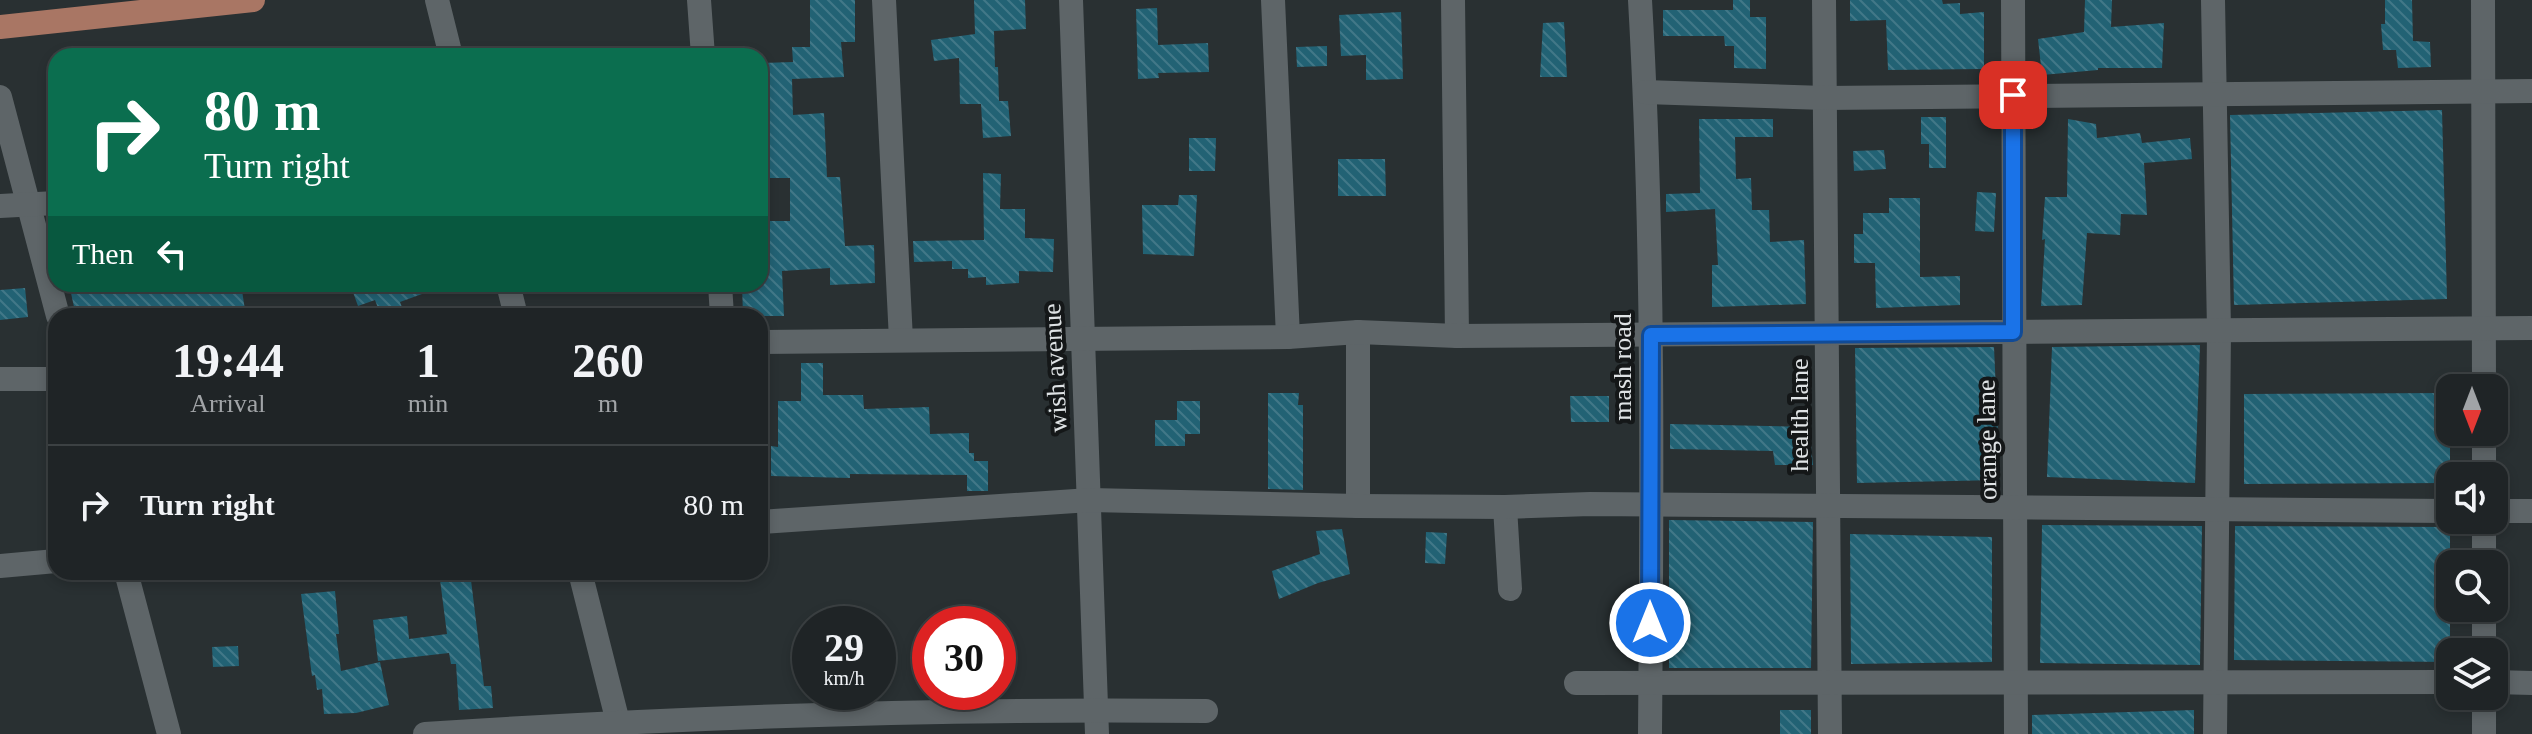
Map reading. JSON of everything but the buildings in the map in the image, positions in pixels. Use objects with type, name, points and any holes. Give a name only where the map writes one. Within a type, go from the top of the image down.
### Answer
[{"type":"main road","points":[[0,27],[160,6],[253,0]]},
{"type":"street","points":[[437,0],[449,48]]},
{"type":"street","points":[[699,0],[702,48]]},
{"type":"street","points":[[884,0],[901,340]]},
{"type":"street","name":"wish avenue","points":[[1071,0],[1097,734]]},
{"type":"street","points":[[1273,0],[1288,337]]},
{"type":"street","points":[[1453,0],[1457,336]]},
{"type":"street","name":"mash road","points":[[1640,0],[1651,335],[1650,734]]},
{"type":"street","name":"health lane","points":[[1824,0],[1830,734]]},
{"type":"street","name":"orange lane","points":[[2013,0],[2016,734]]},
{"type":"street","points":[[2213,0],[2219,331],[2215,734]]},
{"type":"street","points":[[2483,0],[2484,374]]},
{"type":"street","points":[[1645,92],[1825,98],[2532,91]]},
{"type":"street","points":[[0,97],[48,279]]},
{"type":"street","points":[[0,206],[48,203]]},
{"type":"street","points":[[768,342],[1288,337],[1358,332],[1457,336],[2532,328]]},
{"type":"street","points":[[1358,332],[1358,506]]},
{"type":"street","points":[[0,379],[48,379]]},
{"type":"street","points":[[768,521],[1090,500],[1358,506],[2436,511]]},
{"type":"street","points":[[1505,507],[1510,589]]},
{"type":"street","points":[[2508,511],[2532,511]]},
{"type":"street","points":[[0,566],[48,562]]},
{"type":"street","points":[[128,580],[169,734]]},
{"type":"street","points":[[582,580],[620,728]]},
{"type":"street","points":[[1576,683],[2436,682]]},
{"type":"street","points":[[2508,682],[2532,683]]},
{"type":"street","points":[[425,734],[1096,709],[1206,711]]},
{"type":"street","points":[[2484,710],[2484,734]]},
{"type":"route","points":[[1650,623],[1651,335],[2013,332],[2013,95]]}]
